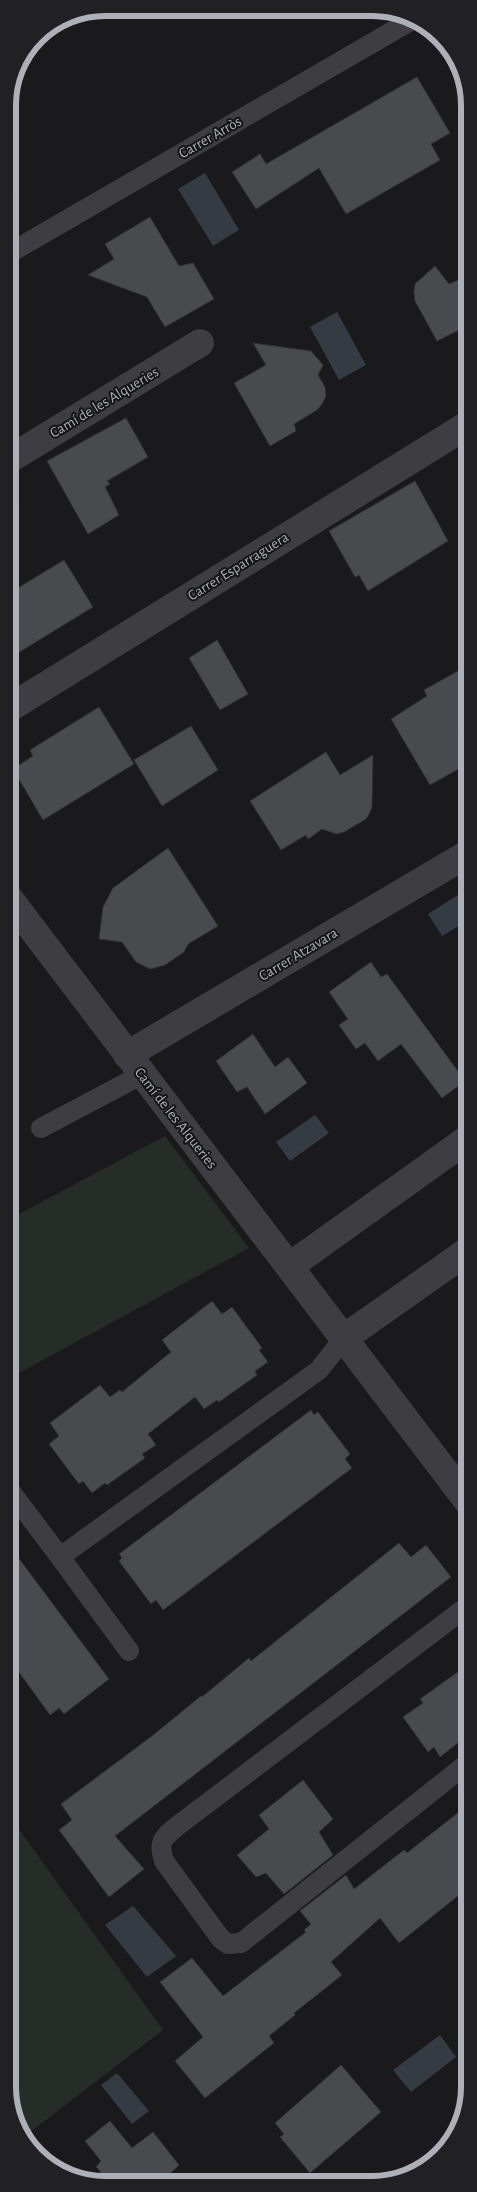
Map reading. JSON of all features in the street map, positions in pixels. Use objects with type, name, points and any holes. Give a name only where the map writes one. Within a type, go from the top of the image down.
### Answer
[{"type":"street","name":"Camí de les Alqueries","points":[[16,455],[200,343]]},
{"type":"street","name":"Carrer Esparraguera","points":[[16,704],[461,429]]},
{"type":"street","name":"Carrer Atzavara","points":[[135,1065],[461,858]]},
{"type":"street","name":"Camí de les Alqueries","points":[[16,909],[461,1492]]},
{"type":"street","points":[[290,1266],[461,1144]]},
{"type":"street","points":[[344,1338],[461,1256]]},
{"type":"lane","name":"Carrer Arròs","points":[[16,249],[406,23]]},
{"type":"lane","points":[[41,1128],[135,1065]]},
{"type":"lane","points":[[60,1557],[319,1370],[344,1338]]},
{"type":"lane","points":[[16,1499],[129,1651]]},
{"type":"lane","points":[[461,1611],[176,1826],[164,1838],[160,1848],[164,1861],[221,1939],[228,1944],[241,1943],[461,1768]]},
{"type":"shaded area","points":[[205,173],[239,230],[213,246],[178,189]]},
{"type":"shaded area","points":[[337,312],[366,365],[339,380],[310,327]]},
{"type":"shaded area","points":[[461,893],[461,925],[442,936],[428,914]]},
{"type":"shaded area","points":[[315,1115],[329,1133],[290,1161],[276,1142]]},
{"type":"shaded area","points":[[165,1136],[249,1248],[16,1375],[16,1216]]},
{"type":"shaded area","points":[[16,1825],[163,2030],[29,2133],[19,2110],[16,2087]]},
{"type":"shaded area","points":[[133,1906],[176,1956],[147,1977],[105,1925]]},
{"type":"shaded area","points":[[440,2035],[456,2057],[411,2092],[393,2070]]},
{"type":"shaded area","points":[[117,2073],[149,2111],[132,2124],[101,2085]]},
{"type":"building","points":[[417,77],[450,133],[431,144],[440,160],[346,214],[319,168],[256,209],[232,172],[260,154],[266,164]]},
{"type":"building","points":[[150,217],[179,266],[193,263],[214,299],[165,327],[147,297],[88,275],[114,259],[105,244]]},
{"type":"building","points":[[435,266],[449,284],[461,279],[461,329],[437,341],[415,301],[415,284]]},
{"type":"building","points":[[253,343],[311,351],[323,365],[318,375],[325,387],[326,396],[322,404],[317,410],[294,424],[296,431],[270,446],[234,383],[266,365]]},
{"type":"building","points":[[126,418],[148,457],[107,481],[110,484],[105,487],[119,515],[88,534],[47,461]]},
{"type":"building","points":[[415,481],[448,541],[368,591],[359,575],[355,577],[329,531]]},
{"type":"building","points":[[64,560],[93,607],[16,654],[16,589]]},
{"type":"building","points":[[217,640],[248,694],[220,710],[189,658]]},
{"type":"building","points":[[458,671],[461,676],[461,733],[458,735],[461,740],[461,768],[430,785],[391,719],[427,696],[424,690]]},
{"type":"building","points":[[99,707],[134,764],[43,820],[16,774],[16,767],[33,756],[30,750]]},
{"type":"building","points":[[191,726],[218,770],[162,806],[134,760]]},
{"type":"building","points":[[326,752],[340,775],[373,755],[372,807],[370,812],[366,819],[344,832],[337,834],[322,829],[308,839],[306,835],[281,850],[250,801]]},
{"type":"building","points":[[168,848],[218,926],[188,944],[184,952],[165,965],[150,969],[136,962],[122,942],[99,939],[103,907],[113,888]]},
{"type":"building","points":[[371,962],[381,977],[387,974],[461,1076],[461,1084],[442,1098],[401,1044],[378,1061],[365,1043],[356,1049],[339,1025],[348,1019],[329,992]]},
{"type":"building","points":[[253,1034],[275,1067],[288,1057],[307,1083],[265,1114],[247,1087],[237,1092],[216,1061]]},
{"type":"building","points":[[212,1301],[222,1314],[232,1307],[262,1348],[259,1350],[268,1362],[255,1371],[257,1375],[219,1402],[217,1400],[204,1409],[195,1397],[148,1434],[156,1445],[142,1454],[145,1458],[107,1485],[105,1483],[92,1493],[83,1481],[79,1484],[49,1444],[59,1436],[50,1423],[100,1385],[110,1397],[120,1390],[122,1392],[171,1352],[162,1340]]},
{"type":"building","points":[[311,1410],[314,1415],[318,1412],[350,1454],[345,1459],[352,1468],[163,1610],[156,1600],[151,1604],[119,1561],[122,1558],[119,1554]]},
{"type":"building","points":[[399,1543],[411,1557],[426,1545],[451,1577],[115,1836],[144,1869],[109,1897],[59,1830],[72,1820],[61,1804],[152,1736],[249,1658],[251,1661]]},
{"type":"building","points":[[16,1555],[109,1679],[64,1714],[59,1708],[50,1715],[16,1668]]},
{"type":"building","points":[[461,1670],[461,1740],[440,1757],[434,1747],[428,1752],[403,1717],[423,1703],[420,1699]]},
{"type":"building","points":[[303,1780],[333,1819],[319,1832],[333,1855],[284,1894],[266,1873],[256,1877],[237,1855],[269,1829],[259,1815]]},
{"type":"building","points":[[461,1810],[461,1893],[399,1943],[380,1918],[331,1962],[342,1975],[294,2013],[295,2015],[269,2036],[274,2043],[205,2098],[175,2061],[203,2037],[160,1982],[192,1958],[223,1996],[306,1932],[304,1930],[311,1924],[300,1911],[346,1875],[354,1889],[404,1850],[407,1853]]},
{"type":"building","points":[[341,2065],[381,2112],[310,2173],[280,2137],[284,2134],[275,2123]]},
{"type":"building","points":[[110,2121],[132,2148],[153,2132],[179,2165],[167,2176],[96,2176],[101,2172],[96,2167],[101,2161],[85,2141]]}]
